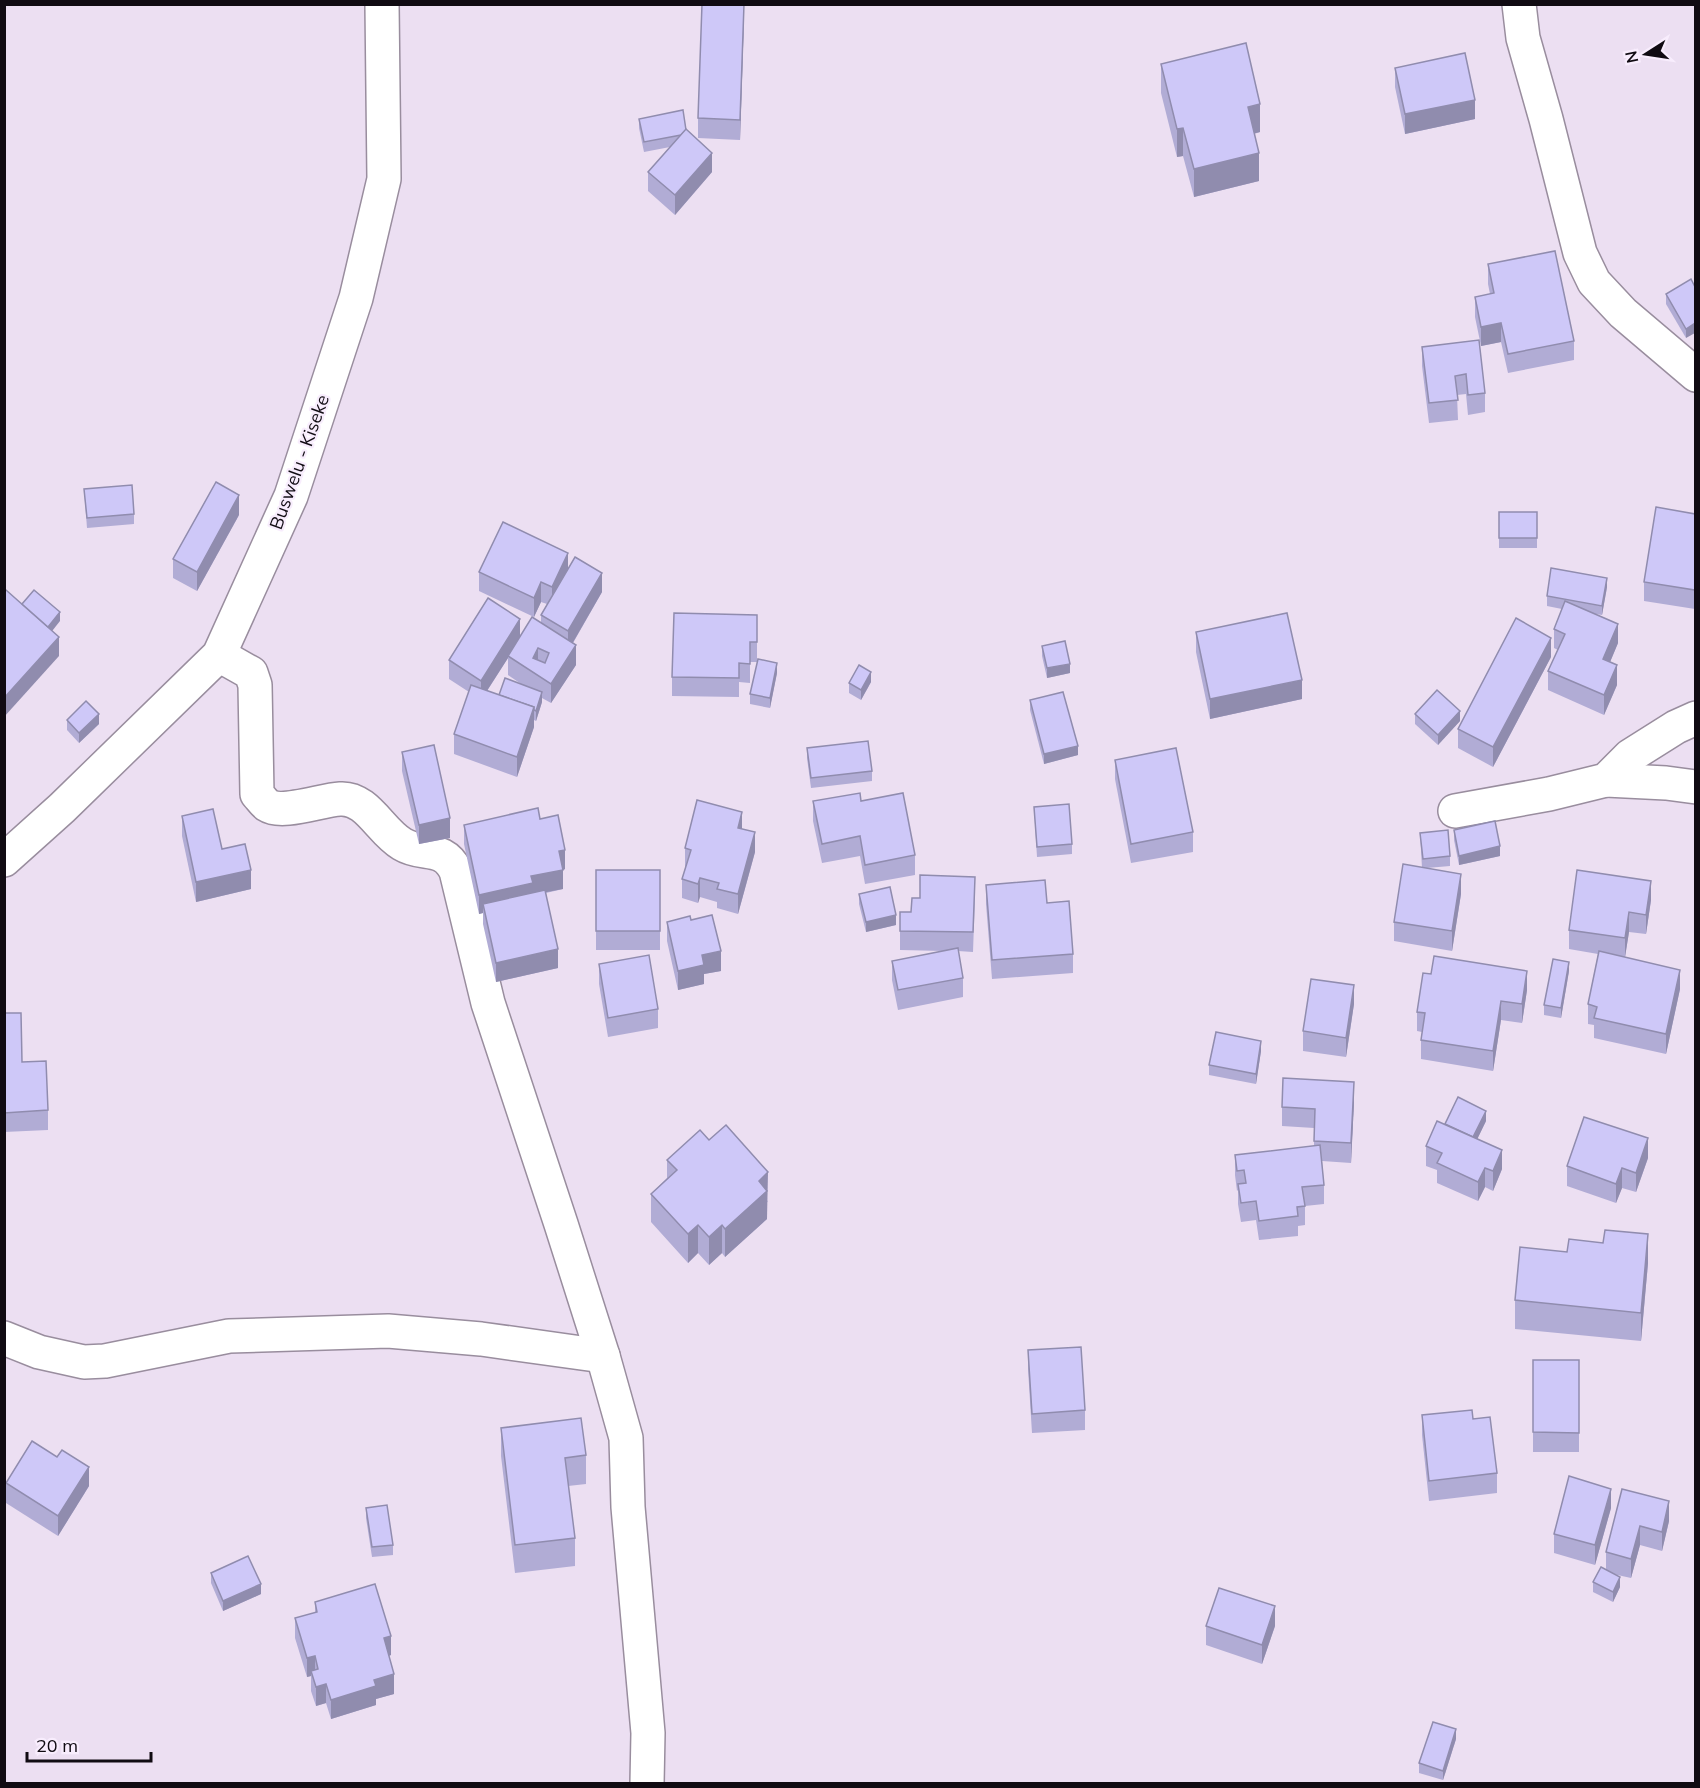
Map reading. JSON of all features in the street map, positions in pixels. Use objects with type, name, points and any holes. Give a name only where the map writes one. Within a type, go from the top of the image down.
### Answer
[{"type":"street","name":"Buswelu - Kiseke","points":[[4,860],[70,800],[219,655],[291,496],[356,298],[384,179],[382,4]]},
{"type":"street","points":[[1519,4],[1523,38],[1580,253],[1594,282],[1623,314],[1695,375]]},
{"type":"street","points":[[219,655],[251,673],[255,685],[257,794],[267,805],[280,808],[350,799],[359,803],[399,842],[409,848],[443,854],[451,861],[456,871],[488,1003],[603,1356],[626,1438],[628,1507],[648,1733],[647,1784]]},
{"type":"street","points":[[1606,780],[1630,756],[1676,727],[1695,718]]},
{"type":"street","points":[[1455,811],[1549,794],[1606,780],[1695,787]]},
{"type":"street","points":[[4,1338],[39,1352],[84,1362],[105,1361],[229,1336],[388,1331],[481,1339],[603,1356]]},
{"type":"building","points":[[702,4],[744,4],[740,120],[698,118]]},
{"type":"building","points":[[1246,43],[1260,104],[1248,107],[1259,153],[1194,169],[1183,128],[1177,129],[1161,64]]},
{"type":"building","points":[[1465,53],[1475,100],[1405,114],[1395,68]]},
{"type":"building","points":[[683,110],[686,130],[681,135],[644,142],[639,119]]},
{"type":"building","points":[[686,129],[712,153],[675,195],[648,172]]},
{"type":"building","points":[[1555,251],[1574,341],[1508,354],[1501,323],[1481,327],[1475,297],[1494,293],[1488,264]]},
{"type":"building","points":[[1691,279],[1695,287],[1695,323],[1686,329],[1666,294]]},
{"type":"building","points":[[1479,340],[1485,393],[1468,395],[1466,374],[1455,376],[1458,400],[1429,403],[1422,347]]},
{"type":"building","points":[[216,482],[239,495],[197,572],[173,559]]},
{"type":"building","points":[[132,485],[134,514],[87,518],[84,489]]},
{"type":"building","points":[[1656,507],[1695,514],[1695,590],[1644,582]]},
{"type":"building","points":[[1499,512],[1537,512],[1537,538],[1499,538]]},
{"type":"building","points":[[503,522],[568,553],[552,587],[541,582],[534,598],[479,572]]},
{"type":"building","points":[[575,557],[602,573],[568,631],[541,615]]},
{"type":"building","points":[[1551,568],[1607,578],[1602,606],[1547,596]]},
{"type":"building","points":[[6,590],[59,637],[4,698],[4,592]]},
{"type":"building","points":[[34,590],[60,612],[48,627],[22,604]]},
{"type":"building","points":[[488,598],[520,619],[481,681],[449,660]]},
{"type":"building","points":[[1565,601],[1618,624],[1603,659],[1617,665],[1604,695],[1548,671],[1565,634],[1554,629]]},
{"type":"building","points":[[674,613],[757,615],[757,642],[750,642],[750,664],[739,663],[739,678],[672,677]]},
{"type":"building","points":[[1287,613],[1302,680],[1210,699],[1196,632]]},
{"type":"building","points":[[532,617],[576,645],[551,684],[508,656]],"holes":[[[538,648],[549,653],[545,663],[533,658]]]},
{"type":"building","points":[[1516,618],[1551,638],[1493,747],[1458,729]]},
{"type":"building","points":[[1065,641],[1070,664],[1047,668],[1042,646]]},
{"type":"building","points":[[758,659],[777,663],[770,698],[750,694]]},
{"type":"building","points":[[859,665],[871,672],[861,690],[849,683]]},
{"type":"building","points":[[505,678],[542,692],[536,711],[534,707],[499,695]]},
{"type":"building","points":[[471,685],[534,707],[517,757],[454,734]]},
{"type":"building","points":[[1437,690],[1460,711],[1438,735],[1415,714]]},
{"type":"building","points":[[1063,692],[1078,746],[1044,754],[1030,700]]},
{"type":"building","points":[[86,701],[99,714],[79,733],[67,720]]},
{"type":"building","points":[[868,741],[872,771],[811,778],[807,748]]},
{"type":"building","points":[[434,745],[450,818],[419,825],[402,752]]},
{"type":"building","points":[[1176,748],[1193,832],[1131,844],[1115,760]]},
{"type":"building","points":[[860,793],[861,801],[903,793],[915,855],[865,865],[860,836],[822,844],[813,801]]},
{"type":"building","points":[[697,800],[742,812],[738,828],[755,832],[738,894],[717,889],[719,883],[700,878],[698,884],[682,879],[691,850],[685,848]]},
{"type":"building","points":[[1069,804],[1072,844],[1037,847],[1034,807]]},
{"type":"building","points":[[538,808],[540,819],[558,815],[565,850],[559,851],[563,870],[531,876],[533,883],[479,895],[464,825]]},
{"type":"building","points":[[213,809],[222,849],[245,844],[251,870],[196,882],[182,816]]},
{"type":"building","points":[[1495,821],[1500,846],[1459,856],[1454,830]]},
{"type":"building","points":[[1448,830],[1450,856],[1423,859],[1420,833]]},
{"type":"building","points":[[1403,864],[1461,874],[1452,931],[1394,922]]},
{"type":"building","points":[[596,870],[660,870],[660,931],[596,931]]},
{"type":"building","points":[[1577,870],[1651,881],[1646,915],[1629,912],[1625,938],[1569,930]]},
{"type":"building","points":[[920,875],[975,877],[973,932],[900,931],[900,912],[911,912],[912,898],[920,898]]},
{"type":"building","points":[[1045,880],[1047,903],[1069,901],[1073,954],[992,960],[986,885]]},
{"type":"building","points":[[890,887],[896,915],[866,922],[859,894]]},
{"type":"building","points":[[545,890],[558,949],[496,963],[483,904]]},
{"type":"building","points":[[712,915],[721,951],[702,955],[704,965],[678,971],[667,922],[690,916],[691,920]]},
{"type":"building","points":[[958,948],[963,978],[898,990],[892,961]]},
{"type":"building","points":[[1599,951],[1680,970],[1666,1034],[1594,1018],[1597,1007],[1588,1004]]},
{"type":"building","points":[[649,955],[658,1009],[608,1018],[599,964]]},
{"type":"building","points":[[1434,956],[1527,971],[1522,1004],[1501,1001],[1493,1051],[1421,1040],[1425,1013],[1417,1012],[1423,973],[1431,974]]},
{"type":"building","points":[[1553,959],[1569,962],[1561,1008],[1544,1005]]},
{"type":"building","points":[[1311,979],[1354,985],[1346,1038],[1303,1031]]},
{"type":"building","points":[[4,1013],[21,1013],[22,1062],[46,1061],[48,1110],[4,1113]]},
{"type":"building","points":[[1216,1032],[1261,1041],[1256,1074],[1209,1065]]},
{"type":"building","points":[[1283,1078],[1354,1082],[1351,1143],[1314,1141],[1315,1109],[1282,1107]]},
{"type":"building","points":[[1458,1097],[1486,1111],[1473,1137],[1445,1124]]},
{"type":"building","points":[[1584,1117],[1648,1138],[1636,1173],[1622,1168],[1616,1184],[1567,1166]]},
{"type":"building","points":[[1437,1121],[1502,1150],[1493,1171],[1485,1168],[1478,1182],[1437,1163],[1442,1153],[1426,1146]]},
{"type":"building","points":[[726,1125],[768,1172],[759,1181],[767,1191],[725,1229],[722,1225],[709,1237],[698,1225],[688,1234],[651,1194],[677,1170],[667,1160],[700,1130],[709,1140]]},
{"type":"building","points":[[1320,1145],[1324,1185],[1302,1187],[1305,1206],[1297,1207],[1298,1216],[1259,1221],[1256,1201],[1241,1203],[1238,1184],[1246,1183],[1244,1170],[1237,1171],[1235,1155]]},
{"type":"building","points":[[1605,1230],[1648,1234],[1641,1313],[1515,1300],[1520,1247],[1567,1252],[1569,1239],[1603,1243]]},
{"type":"building","points":[[1081,1347],[1085,1410],[1032,1414],[1028,1350]]},
{"type":"building","points":[[1533,1360],[1579,1360],[1579,1433],[1533,1432]]},
{"type":"building","points":[[1472,1410],[1473,1419],[1490,1417],[1497,1473],[1429,1481],[1422,1415]]},
{"type":"building","points":[[581,1418],[586,1455],[565,1458],[575,1538],[515,1545],[501,1428]]},
{"type":"building","points":[[32,1441],[57,1457],[62,1450],[89,1467],[58,1516],[6,1483]]},
{"type":"building","points":[[1569,1476],[1611,1489],[1595,1545],[1554,1534]]},
{"type":"building","points":[[1622,1489],[1669,1501],[1662,1532],[1640,1526],[1631,1559],[1606,1552]]},
{"type":"building","points":[[387,1505],[393,1545],[372,1547],[366,1508]]},
{"type":"building","points":[[248,1556],[261,1584],[223,1601],[211,1573]]},
{"type":"building","points":[[1601,1567],[1620,1577],[1613,1592],[1593,1582]]},
{"type":"building","points":[[375,1584],[391,1636],[384,1638],[394,1674],[374,1680],[376,1686],[331,1700],[326,1684],[316,1687],[311,1671],[318,1669],[315,1656],[307,1658],[295,1618],[317,1612],[315,1602]]},
{"type":"building","points":[[1219,1588],[1275,1606],[1262,1645],[1206,1626]]},
{"type":"building","points":[[1433,1722],[1456,1729],[1443,1771],[1419,1763]]}]
